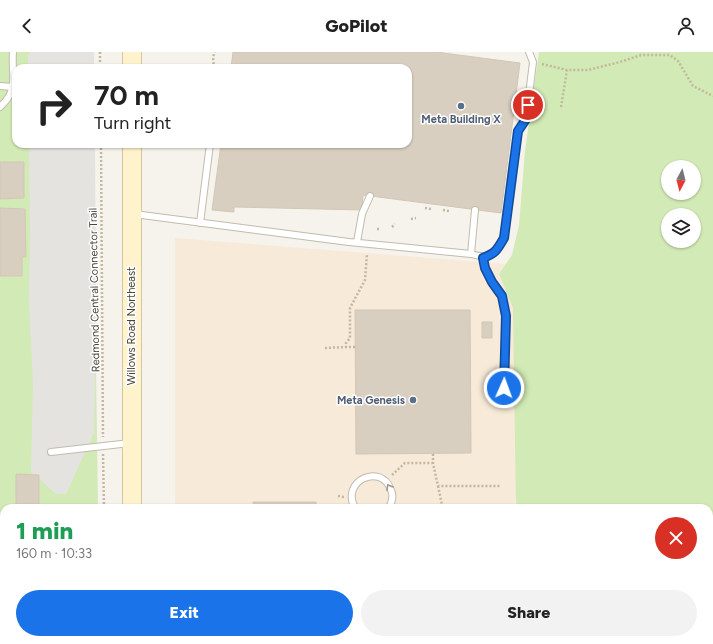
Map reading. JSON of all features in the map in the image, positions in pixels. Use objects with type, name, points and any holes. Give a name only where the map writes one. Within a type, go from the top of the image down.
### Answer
[{"type":"main road","points":[[132,52],[132,64]]},
{"type":"main road","name":"Willows Road Northeast","points":[[132,148],[132,504]]},
{"type":"lane","points":[[12,52],[12,64]]},
{"type":"lane","points":[[132,214],[357,242],[471,254],[483,258],[491,255],[496,251],[504,238],[518,131],[526,119],[533,62],[529,52]]},
{"type":"lane","points":[[0,86],[12,87]]},
{"type":"lane","points":[[0,108],[10,96],[12,90]]},
{"type":"lane","points":[[200,223],[209,148]]},
{"type":"lane","points":[[357,242],[359,224],[370,196]]},
{"type":"lane","points":[[471,254],[475,210]]},
{"type":"lane","points":[[483,258],[485,268],[492,282],[502,296],[506,316],[504,388]]},
{"type":"lane","points":[[51,452],[131,443]]},
{"type":"lane","points":[[354,504],[352,491],[355,485],[365,477],[372,476],[379,477],[390,486],[393,500],[391,504]]},
{"type":"path","points":[[100,52],[100,64]]},
{"type":"path","points":[[214,64],[213,57],[215,52]]},
{"type":"path","points":[[668,52],[678,61],[693,86],[713,96]]},
{"type":"path","points":[[542,64],[567,70],[588,70],[641,55],[670,55]]},
{"type":"path","points":[[560,107],[567,70]]},
{"type":"path","name":"Redmond Central Connector Trail","points":[[101,148],[104,436]]},
{"type":"path","points":[[425,208],[431,209]]},
{"type":"path","points":[[443,210],[449,211]]},
{"type":"path","points":[[411,219],[416,218]]},
{"type":"path","points":[[392,227],[395,224]]},
{"type":"path","points":[[346,347],[346,343],[350,338],[350,308],[366,280],[367,254]]},
{"type":"path","points":[[325,348],[355,347]]},
{"type":"path","points":[[433,454],[433,463],[442,504]]},
{"type":"path","points":[[104,458],[104,504]]},
{"type":"path","points":[[391,475],[405,463],[433,463]]},
{"type":"path","points":[[438,486],[461,484],[501,486]]},
{"type":"path","points":[[338,496],[345,497]]},
{"type":"shaded area","points":[[30,52],[94,52],[94,64],[28,64],[28,55]]},
{"type":"shaded area","points":[[29,148],[95,148],[96,307],[94,433],[66,494],[56,494],[31,472],[33,384],[29,303]]},
{"type":"shaded area","points":[[175,238],[531,266],[515,504],[175,504]]},
{"type":"green space","points":[[0,52],[91,52],[91,64],[12,64],[12,148],[93,148],[98,504],[0,504]]},
{"type":"green space","points":[[539,52],[713,52],[713,504],[516,504],[513,308],[499,274],[512,255],[519,225],[525,151]]},
{"type":"building","name":"Meta Building X","points":[[233,52],[436,52],[520,63],[501,213],[363,195],[362,210],[234,207],[234,212],[212,210],[220,148],[412,148],[412,64],[232,64]]},
{"type":"building","points":[[0,162],[24,162],[24,198],[0,199]]},
{"type":"building","points":[[0,208],[25,209],[26,257],[22,257],[22,276],[0,276]]},
{"type":"building","name":"Meta Genesis","points":[[355,310],[470,310],[471,453],[356,454]]},
{"type":"building","points":[[482,322],[492,322],[492,338],[482,338]]},
{"type":"building","points":[[16,474],[39,475],[39,504],[16,504]]},
{"type":"building","points":[[253,502],[316,502],[316,504],[253,504]]},
{"type":"place","name":"Meta Building X","points":[[461,106]]},
{"type":"place","name":"Meta Genesis","points":[[413,400]]},
{"type":"route","points":[[504,388],[506,316],[502,296],[492,282],[485,268],[483,258],[496,251],[504,238],[518,131],[526,119],[528,105]]}]
